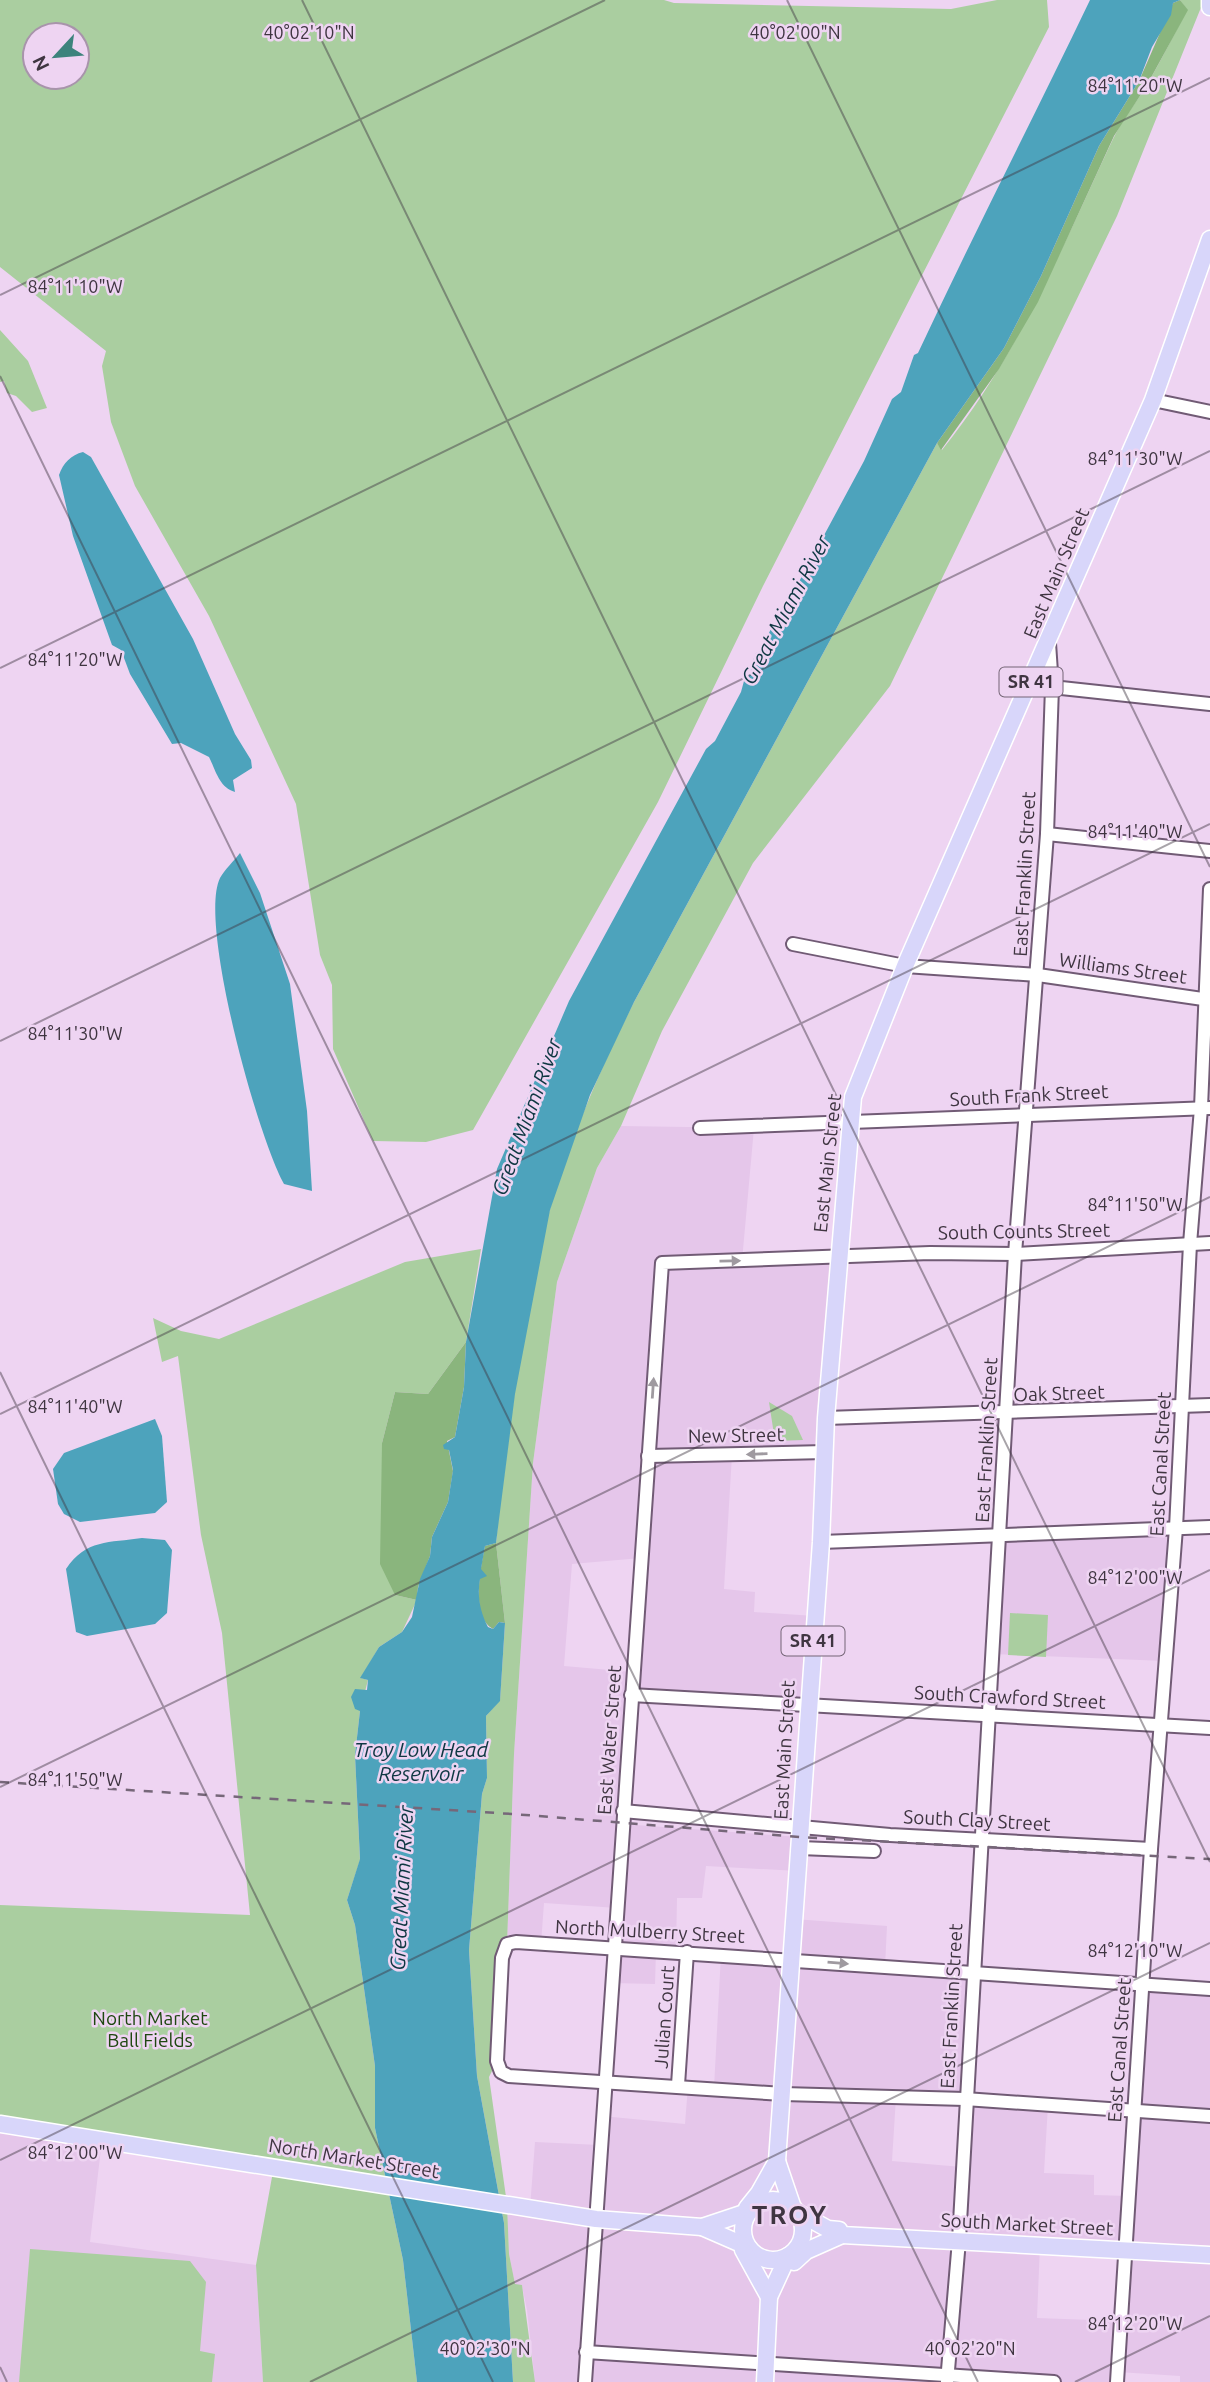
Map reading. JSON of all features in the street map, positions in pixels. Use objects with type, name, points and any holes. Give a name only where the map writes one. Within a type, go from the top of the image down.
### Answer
[{"type":"main road","points":[[1210,0],[1210,8]]},
{"type":"main road","name":"East Main Street","points":[[777,2161],[800,1848],[807,1706],[821,1542],[826,1418],[849,1122],[858,1078],[1153,400],[1210,239]]},
{"type":"main road","name":"North Market Street","points":[[0,2124],[293,2169],[596,2220],[702,2227]]},
{"type":"main road","points":[[772,2290],[747,2250],[743,2229],[751,2205],[777,2161]]},
{"type":"main road","points":[[765,2374],[772,2290],[803,2232],[777,2161]]},
{"type":"main road","points":[[775,2200],[828,2229],[839,2230],[842,2235],[772,2260],[702,2227],[751,2205],[775,2200]]},
{"type":"main road","name":"South Market Street","points":[[842,2235],[1210,2255]]},
{"type":"main road","points":[[772,2290],[814,2247]]},
{"type":"street","points":[[1153,400],[1210,412]]},
{"type":"street","name":"East Franklin Street","points":[[947,2378],[958,2240],[987,1716],[1001,1535],[1015,1254],[1047,834],[1052,687],[1049,643]]},
{"type":"street","points":[[1052,687],[1210,704]]},
{"type":"street","points":[[1047,834],[1210,850]]},
{"type":"street","name":"East Canal Street","points":[[1117,2382],[1151,1849],[1176,1528],[1190,1244],[1205,1108],[1210,889]]},
{"type":"street","name":"Williams Street","points":[[793,944],[905,966],[1038,975],[1207,1000]]},
{"type":"street","name":"South Frank Street","points":[[700,1128],[1205,1108]]},
{"type":"street","name":"South Counts Street","points":[[662,1263],[839,1259],[930,1253],[1015,1254],[1210,1243]]},
{"type":"street","name":"East Water Street","points":[[585,2382],[662,1263]]},
{"type":"street","name":"Oak Street","points":[[826,1418],[1007,1414],[1210,1405]]},
{"type":"street","name":"New Street","points":[[648,1457],[825,1452]]},
{"type":"street","points":[[821,1542],[1210,1527]]},
{"type":"street","name":"South Crawford Street","points":[[631,1695],[1210,1728]]},
{"type":"street","name":"South Clay Street","points":[[623,1811],[801,1827],[1151,1849]]},
{"type":"street","points":[[800,1848],[874,1851]]},
{"type":"street","name":"North Mulberry Street","points":[[604,2080],[509,2076],[500,2072],[496,2061],[502,1958],[507,1944],[687,1952],[1210,1989]]},
{"type":"street","name":"Julian Court","points":[[678,2085],[687,1952]]},
{"type":"street","points":[[604,2080],[783,2094],[965,2099],[1210,2116]]},
{"type":"street","points":[[586,2352],[765,2374],[1054,2382]]},
{"type":"shaded area","points":[[621,1126],[754,1128],[742,1261],[839,1259],[825,1452],[732,1455],[724,1589],[755,1592],[754,1612],[815,1616],[807,1706],[632,1695],[622,1824],[800,1837],[798,1871],[706,1866],[702,1898],[677,1898],[676,1952],[656,1951],[655,1984],[612,1983],[617,1908],[544,1903],[541,1944],[507,1944],[514,1754],[533,1463],[557,1282],[597,1168]],"holes":[[[641,1558],[633,1672],[564,1666],[572,1564]]]},
{"type":"shaded area","points":[[1176,1528],[1165,1661],[991,1654],[1001,1535]]},
{"type":"shaded area","points":[[794,1919],[887,1926],[885,1967],[972,1974],[965,2099],[1048,2105],[1044,2173],[1094,2175],[1094,2195],[1128,2196],[1144,1985],[1210,1989],[1210,2382],[1180,2382],[1180,2376],[1118,2372],[1117,2382],[1054,2382],[948,2374],[947,2382],[535,2382],[527,2310],[522,2286],[515,2285],[509,2254],[507,2204],[530,2208],[535,2142],[600,2145],[602,2116],[685,2124],[688,2086],[714,2088],[721,1954],[791,1959]],"holes":[[[896,2097],[965,2099],[962,2167],[892,2161]],[[1040,2245],[1124,2251],[1120,2321],[1037,2318]]]},
{"type":"shaded area","points":[[0,2124],[102,2140],[90,2242],[256,2265],[263,2382],[0,2382]]},
{"type":"green space","points":[[0,0],[664,0],[674,3],[951,9],[997,0],[1047,0],[1049,27],[763,586],[658,802],[473,1130],[426,1142],[373,1141],[333,1049],[332,985],[320,955],[296,804],[209,616],[135,486],[111,422],[102,366],[106,351],[0,267]]},
{"type":"green space","points":[[1180,0],[1204,0],[1117,216],[890,686],[753,863],[662,1031],[621,1126],[597,1168],[557,1282],[533,1463],[514,1754],[507,1944],[497,2061],[489,2077],[507,2204],[509,2254],[515,2284],[522,2285],[535,2382],[513,2382],[504,2223],[477,2076],[469,1950],[482,1794],[487,1778],[486,1716],[500,1700],[505,1623],[496,1543],[499,1513],[525,1322],[550,1209],[587,1104],[634,1002],[937,443],[942,450],[994,377],[1016,339],[1057,260],[1117,132],[1147,85],[1187,10]]},
{"type":"green space","points":[[1180,0],[1188,10],[1147,85],[1114,136],[1038,302],[999,369],[941,450],[937,443],[1004,348],[1041,276],[1099,146],[1139,81],[1173,3]]},
{"type":"green space","points":[[0,330],[28,361],[47,408],[32,412],[16,396],[7,393],[4,381],[0,382]]},
{"type":"green space","name":"North Market Ball Fields","points":[[481,1249],[466,1342],[428,1394],[395,1392],[382,1443],[395,1595],[417,1600],[402,1632],[379,1647],[361,1678],[368,1680],[360,1711],[355,1755],[360,1860],[347,1900],[355,1925],[375,2066],[375,2128],[403,2260],[417,2382],[263,2382],[256,2265],[274,2166],[0,2124],[0,1905],[250,1915],[222,1633],[201,1535],[178,1356],[162,1362],[153,1318],[181,1331],[219,1339],[405,1262]]},
{"type":"green space","points":[[466,1342],[464,1387],[455,1437],[447,1441],[453,1471],[448,1502],[432,1537],[430,1556],[418,1587],[417,1600],[395,1595],[380,1564],[382,1443],[395,1392],[428,1394]]},
{"type":"green space","points":[[769,1402],[792,1416],[803,1440],[775,1441]]},
{"type":"green space","points":[[496,1543],[505,1623],[499,1622],[493,1629],[481,1614],[479,1590],[485,1546]]},
{"type":"green space","points":[[1010,1613],[1048,1615],[1046,1657],[1008,1655]]},
{"type":"green space","points":[[30,2249],[190,2261],[206,2282],[200,2351],[215,2354],[212,2382],[19,2382]]},
{"type":"water","points":[[1090,0],[1180,0],[1173,3],[1171,15],[1152,47],[1139,81],[1099,146],[1041,276],[1004,348],[937,443],[634,1002],[590,1095],[550,1210],[515,1394],[496,1543],[485,1546],[481,1569],[487,1576],[480,1579],[479,1592],[481,1610],[488,1627],[493,1629],[499,1622],[505,1623],[500,1701],[486,1716],[487,1778],[482,1794],[469,1950],[477,2076],[504,2223],[513,2382],[417,2382],[403,2260],[375,2128],[375,2066],[355,1925],[347,1900],[360,1859],[355,1755],[360,1711],[355,1709],[351,1697],[355,1689],[367,1690],[368,1680],[360,1678],[379,1647],[402,1632],[412,1617],[420,1579],[430,1556],[432,1537],[448,1502],[453,1470],[449,1450],[444,1449],[443,1445],[455,1437],[464,1387],[466,1342],[497,1169],[569,1001],[706,749],[715,741],[744,681],[752,672],[750,669],[756,653],[761,651],[773,624],[776,625],[783,618],[780,617],[864,461],[892,399],[901,392],[914,355],[918,353]]},
{"type":"water","points":[[83,452],[91,457],[193,639],[235,734],[251,760],[252,768],[233,780],[235,792],[222,782],[209,757],[181,743],[172,744],[130,674],[121,650],[112,645],[73,536],[59,475],[68,460]]},
{"type":"water","points":[[240,853],[260,893],[290,984],[307,1111],[312,1191],[284,1184],[260,1123],[234,1031],[217,938],[215,902],[220,878]]},
{"type":"water","points":[[155,1419],[162,1436],[167,1502],[155,1513],[80,1522],[64,1514],[58,1504],[53,1469],[64,1453]]},
{"type":"water","points":[[142,1538],[165,1540],[172,1550],[167,1613],[155,1624],[87,1636],[76,1632],[66,1569],[90,1547]]},
{"type":"railway","points":[[0,1782],[513,1814],[800,1837],[1210,1859]]},
{"type":"district","name":"TROY","points":[[790,2215]]},
{"type":"water label","name":"Great Miami River","points":[[786,610]]},
{"type":"water label","name":"Great Miami River","points":[[527,1117]]},
{"type":"water label","name":"Troy Low Head Reservoir","points":[[421,1762]]},
{"type":"water label","name":"Great Miami River","points":[[402,1888]]}]
